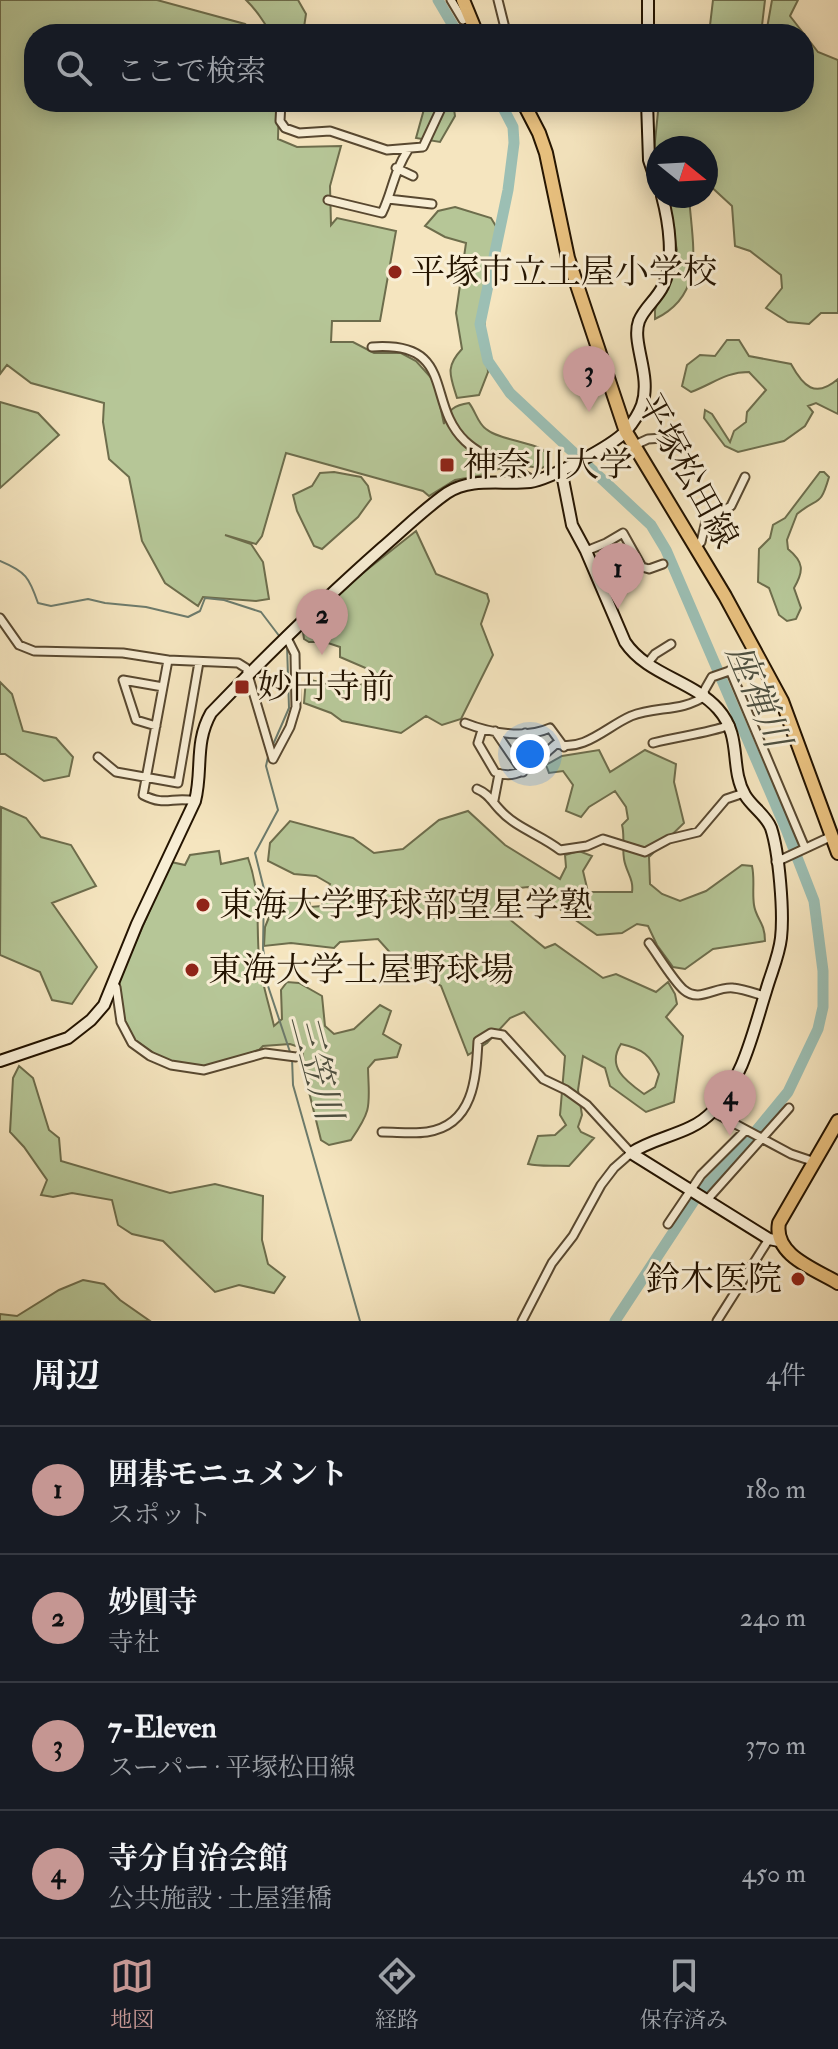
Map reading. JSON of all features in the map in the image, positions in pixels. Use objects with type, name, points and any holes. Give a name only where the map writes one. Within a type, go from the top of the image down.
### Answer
[{"type":"main road","points":[[463,0],[473,24]]},
{"type":"main road","name":"平塚松田線","points":[[528,112],[543,143],[568,258],[626,432],[696,547],[782,701],[836,837],[838,853]]},
{"type":"main road","points":[[838,1121],[779,1223],[774,1240],[787,1252],[838,1283]]},
{"type":"street","points":[[451,0],[463,20],[470,18]]},
{"type":"street","points":[[498,0],[504,24]]},
{"type":"street","points":[[648,0],[648,24]]},
{"type":"street","points":[[280,112],[280,121],[285,128],[299,133],[330,131],[387,150],[423,147],[440,112]]},
{"type":"street","points":[[647,112],[648,136]]},
{"type":"street","points":[[328,200],[382,213],[396,168],[408,150]]},
{"type":"street","points":[[396,168],[413,176]]},
{"type":"street","points":[[388,199],[432,204]]},
{"type":"street","points":[[0,1061],[68,1038],[104,1005],[137,924],[195,801],[199,786],[200,738],[204,725],[211,713],[283,639],[329,594],[455,488],[478,483],[534,481],[589,456],[626,432],[641,408],[646,385],[637,331],[639,321],[658,295],[668,271],[664,208]]},
{"type":"street","points":[[372,347],[404,348],[417,354],[429,364],[438,379],[446,409],[468,444],[518,469],[534,481]]},
{"type":"street","points":[[635,445],[648,439],[679,437]]},
{"type":"street","points":[[522,1321],[552,1263],[573,1236],[614,1168],[645,1143],[697,1124],[713,1112],[736,1077],[781,936],[770,826],[744,793],[730,725],[705,696],[632,653],[572,525],[561,469]]},
{"type":"street","points":[[696,547],[701,542],[706,521],[731,506],[745,477]]},
{"type":"street","points":[[586,551],[623,533],[642,567],[649,569],[663,564]]},
{"type":"street","points":[[0,618],[19,645],[29,650],[123,653],[168,660],[238,663],[246,668],[273,759],[296,707],[295,654],[283,639]]},
{"type":"street","points":[[647,664],[655,654],[671,644]]},
{"type":"street","points":[[168,660],[143,795],[154,801],[168,802],[180,798],[195,801]]},
{"type":"street","points":[[705,696],[704,691],[714,676],[761,660]]},
{"type":"street","points":[[98,757],[116,772],[178,783],[199,662]]},
{"type":"street","points":[[728,670],[804,849]]},
{"type":"street","points":[[156,726],[136,720],[123,680],[163,687]]},
{"type":"street","points":[[482,730],[478,743],[495,772],[514,775],[523,772],[556,744],[574,747],[632,716],[680,708],[705,696]]},
{"type":"street","points":[[465,723],[482,730],[525,733],[550,728],[564,747]]},
{"type":"street","points":[[653,743],[730,725]]},
{"type":"street","points":[[495,731],[523,772]]},
{"type":"street","points":[[525,733],[541,757]]},
{"type":"street","points":[[494,800],[499,774]]},
{"type":"street","points":[[477,789],[494,800],[500,811],[560,850],[587,846],[603,839],[645,852],[669,839],[698,832],[726,799],[744,793]]},
{"type":"street","points":[[776,862],[836,837]]},
{"type":"street","points":[[649,943],[683,989],[693,994],[703,995],[723,988],[734,988],[764,996]]},
{"type":"street","points":[[113,985],[116,987],[121,1022],[132,1043],[150,1056],[171,1065],[204,1070],[265,1053],[296,1057]]},
{"type":"street","points":[[382,1132],[425,1133],[441,1129],[455,1120],[474,1089],[478,1041],[491,1033],[503,1035],[543,1079],[587,1105],[631,1153],[774,1240],[717,1321]]},
{"type":"street","points":[[706,1201],[789,1108]]},
{"type":"street","points":[[713,1112],[791,1154],[815,1162]]},
{"type":"street","points":[[668,1224],[701,1175],[746,1130]]},
{"type":"green space","points":[[0,0],[157,0],[245,24],[24,24],[24,112],[279,112],[278,139],[297,147],[341,146],[330,186],[331,225],[337,218],[396,231],[380,321],[332,321],[331,342],[353,342],[374,353],[401,353],[416,361],[435,382],[444,424],[452,409],[469,403],[486,429],[501,437],[538,447],[550,456],[547,465],[542,468],[516,465],[485,472],[484,475],[455,480],[429,496],[423,491],[286,453],[262,536],[256,544],[225,535],[251,544],[263,562],[269,599],[203,597],[198,606],[165,583],[142,541],[129,477],[109,459],[103,422],[104,403],[31,383],[7,365],[0,374]]},
{"type":"green space","points":[[246,0],[298,0],[306,14],[304,24],[265,24]]},
{"type":"green space","points":[[713,0],[765,0],[762,24],[710,24]]},
{"type":"green space","points":[[772,0],[798,0],[790,16],[796,24],[768,24]]},
{"type":"green space","points":[[814,47],[818,52],[838,60],[838,313],[821,313],[809,324],[788,322],[766,308],[782,288],[781,275],[750,251],[735,246],[732,206],[718,193],[718,136],[656,136],[658,112],[814,112]]},
{"type":"green space","points":[[423,112],[454,112],[440,142],[416,138]]},
{"type":"green space","points":[[455,207],[491,218],[497,228],[484,316],[488,372],[479,395],[457,398],[450,372],[453,361],[462,349],[456,313],[466,243],[445,237],[425,226],[438,211]]},
{"type":"green space","points":[[668,208],[690,208],[693,266],[689,282],[672,309],[655,319],[655,310],[677,250]]},
{"type":"green space","points":[[727,340],[739,340],[749,356],[791,364],[810,387],[823,388],[838,379],[838,414],[816,403],[808,406],[813,412],[805,426],[784,441],[738,452],[725,446],[704,418],[705,410],[712,414],[730,442],[734,431],[746,422],[747,412],[766,390],[749,372],[726,376],[691,392],[682,386],[687,365],[700,355],[715,356]]},
{"type":"green space","points":[[0,402],[38,413],[59,435],[0,488]]},
{"type":"green space","points":[[820,472],[829,477],[823,493],[797,514],[787,540],[788,549],[801,567],[794,588],[801,608],[796,619],[787,621],[779,615],[769,588],[758,582],[759,549],[770,538],[773,525],[785,518]]},
{"type":"green space","points":[[320,473],[361,477],[368,486],[371,499],[358,517],[322,549],[314,546],[293,495],[312,486]]},
{"type":"green space","points":[[416,531],[436,574],[487,594],[489,601],[481,624],[493,655],[461,719],[442,725],[426,716],[401,733],[342,721],[331,713],[304,703],[306,679],[346,688],[372,682],[375,672],[340,657],[340,647],[325,642],[309,642],[304,639],[303,632],[330,599]]},
{"type":"green space","points":[[0,682],[12,694],[23,731],[56,738],[73,757],[69,776],[44,781],[5,754],[0,754]]},
{"type":"green space","points":[[599,750],[610,772],[645,750],[676,764],[674,782],[684,823],[649,857],[650,884],[662,894],[680,901],[706,891],[742,865],[752,866],[754,905],[764,929],[765,941],[713,949],[685,969],[673,967],[648,926],[637,924],[622,933],[597,935],[528,887],[510,889],[499,896],[498,910],[545,948],[555,944],[603,978],[616,974],[656,992],[668,982],[675,994],[677,1004],[666,1017],[683,1036],[674,1102],[646,1112],[610,1086],[605,1068],[583,1056],[578,1090],[582,1115],[578,1127],[581,1132],[594,1138],[569,1166],[528,1164],[538,1136],[555,1135],[566,1125],[560,1115],[565,1056],[524,1012],[510,1018],[487,1043],[468,1055],[441,986],[394,957],[378,939],[340,942],[334,948],[291,943],[264,946],[265,927],[276,900],[309,898],[310,907],[322,906],[330,884],[316,876],[294,874],[268,861],[270,843],[290,821],[353,838],[374,853],[403,849],[439,820],[468,811],[505,845],[560,879],[566,867],[565,855],[579,851],[592,856],[583,871],[588,892],[632,892],[623,855],[622,825],[628,819],[626,807],[615,791],[589,807],[581,817],[566,811],[573,785],[563,771],[549,773],[546,765],[562,756]],"holes":[[[621,1044],[645,1054],[659,1074],[655,1087],[644,1094],[625,1079],[617,1066],[617,1052]]]},
{"type":"green space","points":[[1,807],[26,818],[41,837],[71,845],[96,886],[52,903],[97,967],[72,1004],[52,1000],[40,972],[0,955]]},
{"type":"green space","name":"東海大学土屋野球場","points":[[219,851],[221,864],[248,858],[256,896],[260,967],[274,1026],[282,1019],[281,990],[287,982],[299,983],[322,996],[325,1026],[334,1034],[354,1029],[380,1005],[391,1011],[383,1034],[401,1045],[397,1057],[375,1060],[368,1068],[368,1106],[351,1140],[329,1145],[321,1140],[306,1080],[302,1048],[290,1044],[263,1046],[204,1068],[164,1060],[133,1039],[124,1021],[119,980],[171,862],[185,865],[190,855]]},
{"type":"green space","points":[[19,1066],[33,1078],[49,1130],[59,1138],[61,1161],[170,1193],[215,1184],[263,1196],[262,1240],[268,1264],[285,1277],[274,1293],[239,1285],[215,1292],[163,1241],[132,1234],[118,1225],[112,1200],[72,1193],[53,1197],[41,1195],[47,1180],[10,1132],[13,1078]]},
{"type":"green space","points":[[83,1280],[104,1284],[120,1300],[150,1321],[0,1321],[0,1314],[17,1316],[59,1290]]},
{"type":"waterway","name":"座禅川","points":[[438,0],[452,24]]},
{"type":"waterway","name":"座禅川","points":[[505,112],[513,127],[514,143],[508,190],[480,324],[488,361],[510,393],[651,525],[666,550],[814,901],[823,971],[823,1007],[818,1029],[788,1092],[738,1153],[699,1193],[615,1321]]},
{"type":"waterway","name":"三笠川","points":[[0,561],[25,576],[38,603],[51,606],[88,599],[146,607],[188,617],[200,611],[205,598],[224,600],[261,612],[280,637]]},
{"type":"waterway","name":"三笠川","points":[[272,747],[289,708],[287,645]]},
{"type":"waterway","name":"三笠川","points":[[268,757],[266,766],[278,810],[255,853],[264,889],[263,948],[268,986],[290,1052]]},
{"type":"waterway","name":"三笠川","points":[[292,1058],[293,1085],[360,1321]]},
{"type":"place","name":"平塚市立土屋小学校","points":[[395,272]]},
{"type":"place","name":"7-Eleven","points":[[589,412]]},
{"type":"place","name":"神奈川大学","points":[[447,465]]},
{"type":"place","name":"囲碁モニュメント","points":[[618,609]]},
{"type":"place","name":"妙圓寺","points":[[322,655]]},
{"type":"place","name":"妙円寺前","points":[[242,687]]},
{"type":"place","name":"東海大学野球部望星学塾","points":[[203,905]]},
{"type":"place","name":"東海大学土屋野球場","points":[[192,970]]},
{"type":"place","name":"寺分自治会館","points":[[730,1136]]},
{"type":"place","name":"鈴木医院","points":[[798,1279]]}]
